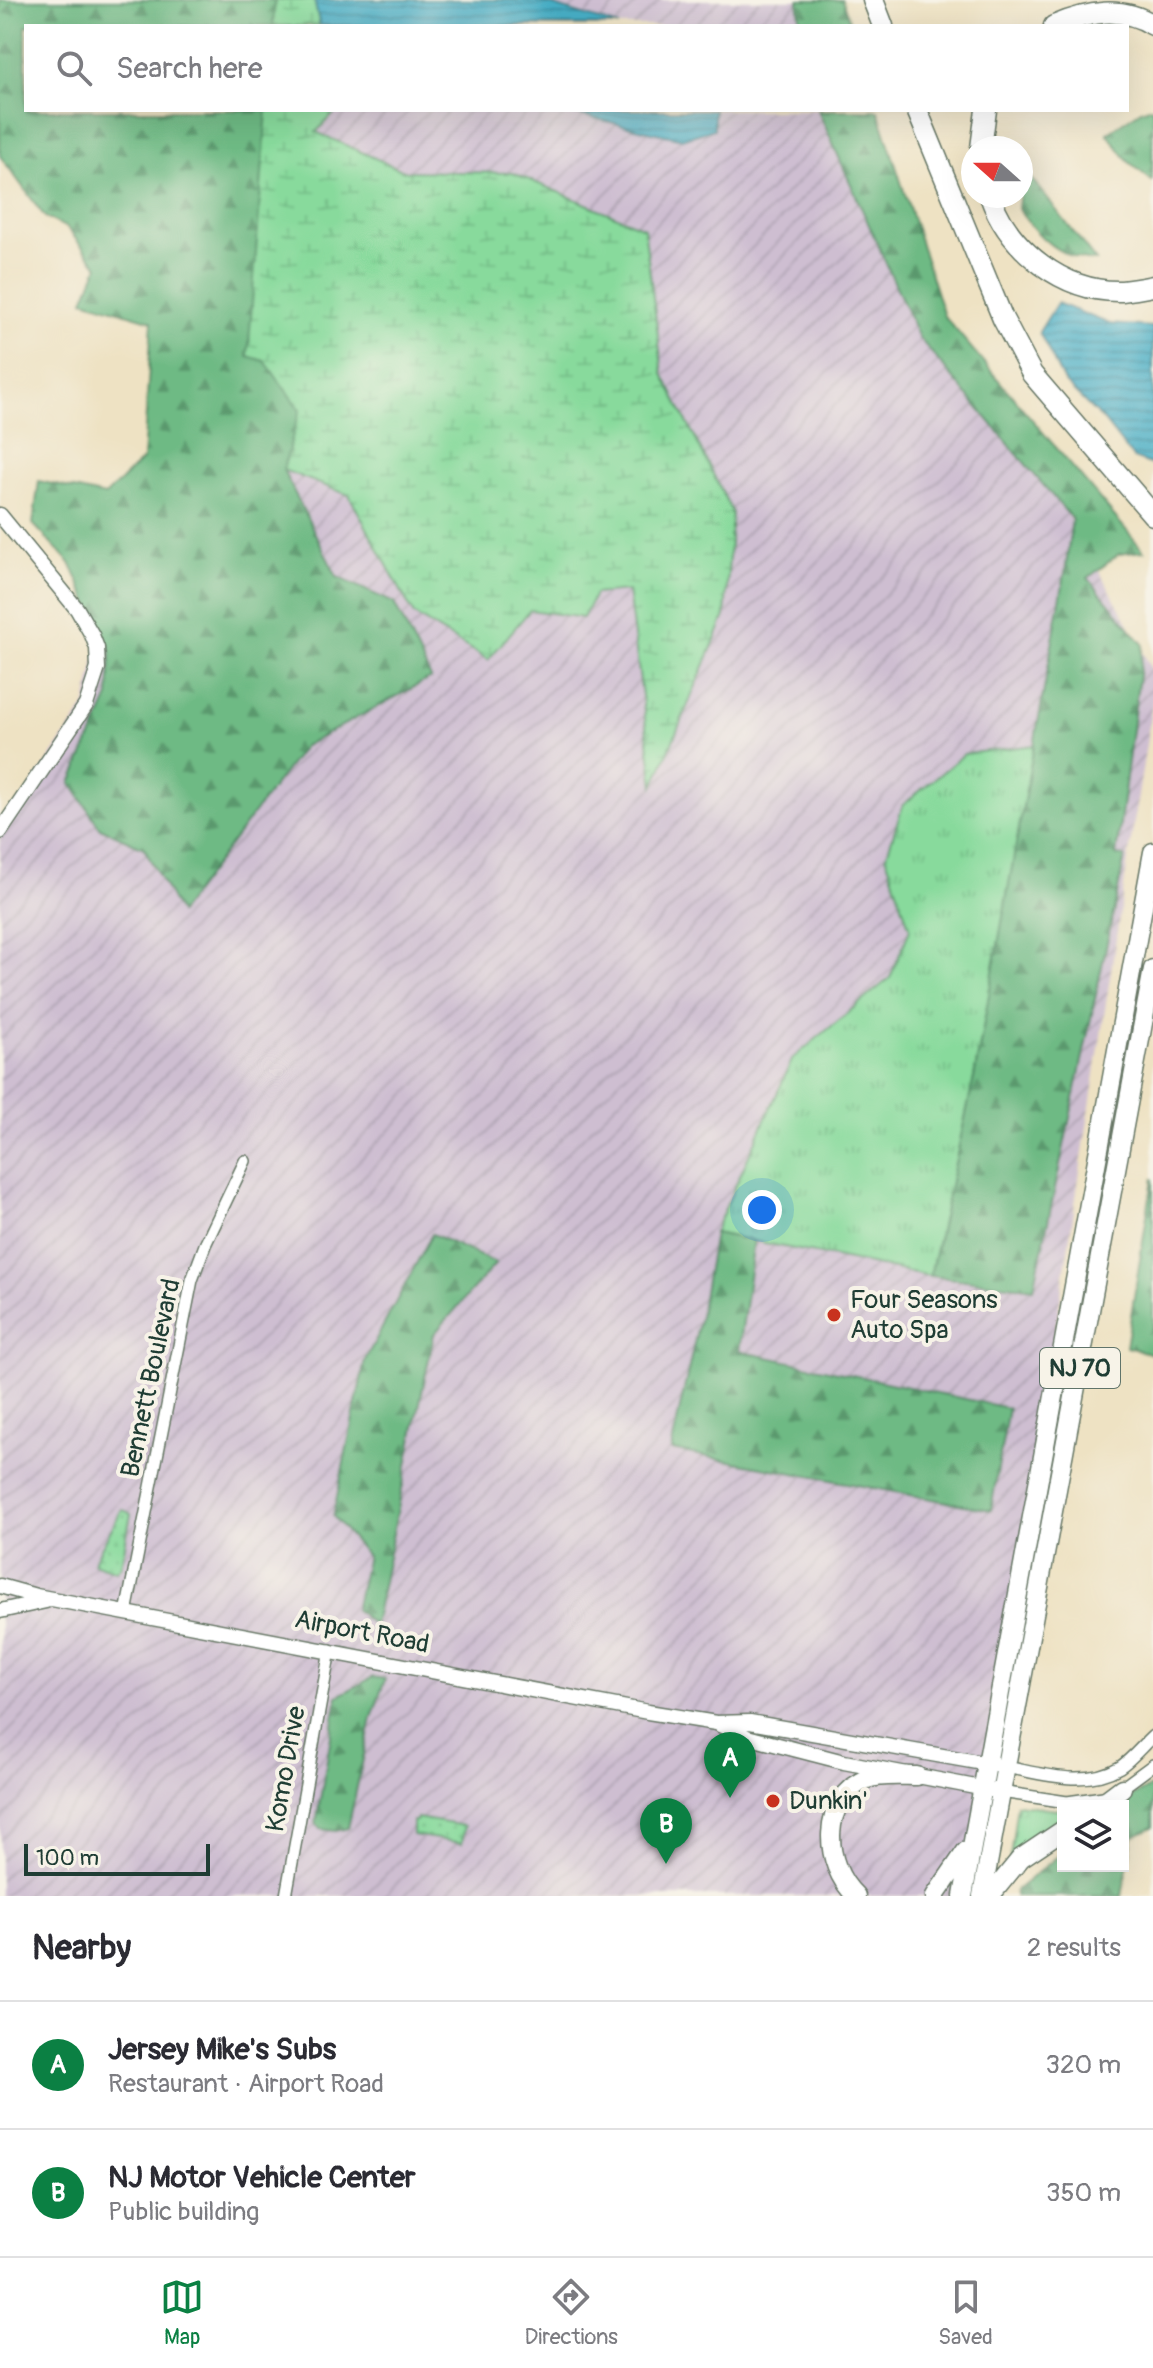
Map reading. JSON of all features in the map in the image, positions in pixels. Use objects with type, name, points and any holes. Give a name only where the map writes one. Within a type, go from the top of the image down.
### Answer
[{"type":"highway","points":[[873,0],[882,24]]},
{"type":"highway","points":[[1059,24],[1079,15],[1103,12],[1122,13],[1153,25]]},
{"type":"highway","points":[[918,112],[1003,319],[1032,374],[1153,515]]},
{"type":"highway","points":[[983,136],[986,112]]},
{"type":"highway","points":[[996,208],[1004,226],[1019,244],[1034,260],[1049,269],[1094,288],[1122,291],[1153,286]]},
{"type":"highway","name":"NJ 70","points":[[963,1896],[1153,852]]},
{"type":"highway","name":"NJ 70","points":[[982,1896],[1153,969]]},
{"type":"highway","points":[[856,1896],[840,1877],[834,1861],[832,1816],[851,1788],[870,1778],[917,1776]]},
{"type":"highway","points":[[1106,1800],[1122,1788]]},
{"type":"highway","points":[[990,1896],[1021,1858],[1057,1834]]},
{"type":"highway","points":[[935,1896],[972,1842]]},
{"type":"street","points":[[0,515],[77,609],[97,648],[98,668],[86,705],[0,832]]},
{"type":"street","name":"Bennett Boulevard","points":[[126,1613],[192,1280],[245,1161]]},
{"type":"street","name":"Airport Road","points":[[0,1586],[52,1599],[716,1723],[750,1722],[1006,1767]]},
{"type":"street","points":[[0,1611],[52,1599]]},
{"type":"street","name":"Komo Drive","points":[[286,1896],[330,1650]]},
{"type":"street","name":"Airport Road","points":[[716,1723],[747,1737],[844,1762],[1001,1792]]},
{"type":"street","points":[[1006,1767],[1063,1778],[1091,1777],[1119,1767],[1153,1736]]},
{"type":"street","points":[[1001,1792],[1078,1802],[1108,1795],[1153,1765]]},
{"type":"shaded area","points":[[279,0],[818,0],[820,24],[275,24]]},
{"type":"shaded area","points":[[261,112],[840,112],[957,369],[1015,421],[1130,626],[1153,673],[1153,699],[1006,1650],[963,1896],[0,1896],[0,832],[86,705],[97,648],[175,560]]},
{"type":"green space","points":[[0,0],[275,0],[273,24],[24,24],[24,112],[267,112],[248,356],[265,361],[300,410],[283,470],[337,577],[394,603],[431,678],[304,746],[179,913],[144,848],[100,828],[71,783],[109,697],[111,651],[70,563],[33,524],[39,481],[105,496],[143,459],[152,321],[84,300],[98,266],[67,228],[45,217],[0,156]]},
{"type":"green space","points":[[275,0],[314,0],[320,24],[273,24]]},
{"type":"green space","points":[[798,0],[842,0],[850,24],[801,24]]},
{"type":"green space","points":[[1151,107],[1152,181],[1128,161],[1107,133],[1141,110]]},
{"type":"green space","points":[[267,112],[336,112],[316,132],[404,171],[513,173],[644,228],[663,374],[732,512],[725,616],[654,786],[628,591],[595,594],[583,618],[530,610],[488,660],[414,615],[349,495],[283,470],[300,410],[265,361],[248,356]]},
{"type":"green space","points":[[819,112],[879,112],[944,316],[1144,551],[1119,554],[1088,578],[1143,644],[1116,855],[1125,857],[1034,1288],[930,1276],[974,1078],[1065,573],[1072,519],[919,338]]},
{"type":"green space","points":[[1033,180],[1096,261],[1071,256],[1051,245],[1018,209],[1033,208]]},
{"type":"green space","points":[[1035,745],[974,1078],[930,1276],[714,1233],[793,1058],[890,978],[910,929],[886,857],[903,805],[964,754]]},
{"type":"green space","points":[[1153,1178],[1153,1354],[1126,1347]]},
{"type":"green space","points":[[714,1233],[754,1241],[739,1351],[1008,1408],[991,1510],[671,1450],[700,1316]]},
{"type":"green space","points":[[432,1234],[496,1263],[434,1334],[374,1625],[355,1610],[367,1556],[333,1516],[365,1360]]},
{"type":"green space","points":[[122,1509],[131,1514],[121,1566],[116,1571],[93,1563]]},
{"type":"green space","points":[[373,1677],[385,1679],[372,1718],[348,1828],[336,1831],[320,1829],[316,1823],[338,1696]]},
{"type":"green space","points":[[1153,1786],[1153,1827],[1133,1836],[1129,1858],[1129,1800],[1126,1800]]},
{"type":"green space","points":[[1017,1804],[1057,1809],[1057,1827],[1010,1858]]},
{"type":"green space","points":[[417,1818],[465,1826],[462,1843],[413,1835],[413,1821]]},
{"type":"green space","points":[[1057,1857],[1057,1872],[1126,1872],[1122,1896],[1015,1896],[1016,1890]]},
{"type":"water","points":[[314,0],[535,0],[613,24],[320,24]]},
{"type":"water","points":[[567,112],[714,112],[714,129],[682,139]]},
{"type":"water","points":[[1057,303],[1110,324],[1153,327],[1153,465],[1133,458],[1104,421],[1064,382],[1039,332]]},
{"type":"place","name":"Four Seasons Auto Spa","points":[[834,1315]]},
{"type":"place","name":"Jersey Mike's Subs","points":[[730,1798]]},
{"type":"place","name":"Dunkin'","points":[[773,1801]]},
{"type":"place","name":"NJ Motor Vehicle Center","points":[[666,1864]]}]
